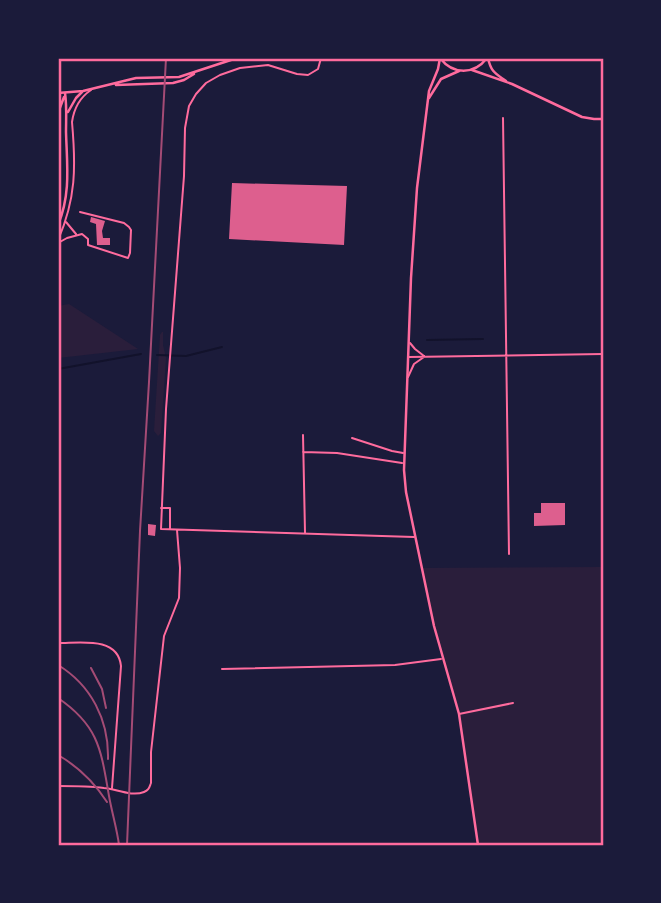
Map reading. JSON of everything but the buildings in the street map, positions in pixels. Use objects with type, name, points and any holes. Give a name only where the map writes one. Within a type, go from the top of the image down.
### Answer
[{"type":"main road","points":[[58,93],[111,85],[175,83],[200,70],[237,58]]},
{"type":"main road","points":[[296,58],[319,58]]},
{"type":"main road","points":[[440,58],[459,71]]},
{"type":"main road","points":[[440,58],[429,91],[414,219],[403,463],[406,492],[433,622],[459,714],[478,845]]},
{"type":"main road","points":[[428,101],[441,79],[459,71],[472,70],[487,58]]},
{"type":"main road","points":[[487,58],[493,72],[512,84]]},
{"type":"main road","points":[[472,70],[512,84],[579,116],[603,119]]},
{"type":"main road","points":[[67,115],[76,97],[83,91]]},
{"type":"main road","points":[[58,113],[65,93]]},
{"type":"main road","points":[[58,225],[68,187],[65,93]]},
{"type":"main road","points":[[58,141],[58,188]]},
{"type":"street","points":[[319,58],[318,69],[307,75],[265,65],[233,70],[205,84],[192,100],[185,125],[184,180],[160,529],[415,537]]},
{"type":"street","points":[[84,250],[89,241],[88,237],[82,234],[58,239],[74,188],[72,120],[81,98],[93,89]]},
{"type":"street","points":[[503,118],[509,554]]},
{"type":"street","points":[[67,138],[73,137]]},
{"type":"street","points":[[68,187],[74,188]]},
{"type":"street","points":[[80,212],[125,224],[131,230],[128,258],[88,245]]},
{"type":"street","points":[[66,220],[76,235]]},
{"type":"street","points":[[408,340],[425,356]]},
{"type":"street","points":[[408,356],[603,354]]},
{"type":"street","points":[[407,381],[414,364],[425,356]]},
{"type":"street","points":[[303,435],[305,533]]},
{"type":"street","points":[[352,438],[404,453]]},
{"type":"street","points":[[303,452],[340,453],[403,463]]},
{"type":"street","points":[[161,508],[170,508],[170,529]]},
{"type":"street","points":[[58,786],[110,788],[139,793],[146,792],[150,785],[164,636],[179,597],[177,529]]},
{"type":"street","points":[[58,643],[104,644],[115,650],[120,658],[113,780],[110,788]]},
{"type":"street","points":[[222,669],[395,665],[442,659]]},
{"type":"street","points":[[459,714],[513,703]]},
{"type":"shaded area","points":[[69,304],[138,349],[58,358],[58,306]]},
{"type":"shaded area","points":[[162,332],[166,358],[161,433],[158,436],[154,431]]},
{"type":"shaded area","points":[[603,567],[603,845],[478,845],[459,714],[442,659],[421,568]]},
{"type":"waterway","points":[[427,340],[483,339]]},
{"type":"waterway","points":[[157,355],[186,356],[222,347]]},
{"type":"waterway","points":[[58,369],[141,354]]},
{"type":"railway","points":[[127,845],[140,531],[166,58]]},
{"type":"railway","points":[[58,665],[80,683],[96,705],[105,731],[108,759]]},
{"type":"railway","points":[[91,668],[102,689],[106,708]]},
{"type":"railway","points":[[58,698],[82,719],[96,740],[119,845]]},
{"type":"railway","points":[[58,755],[86,776],[107,802]]}]
